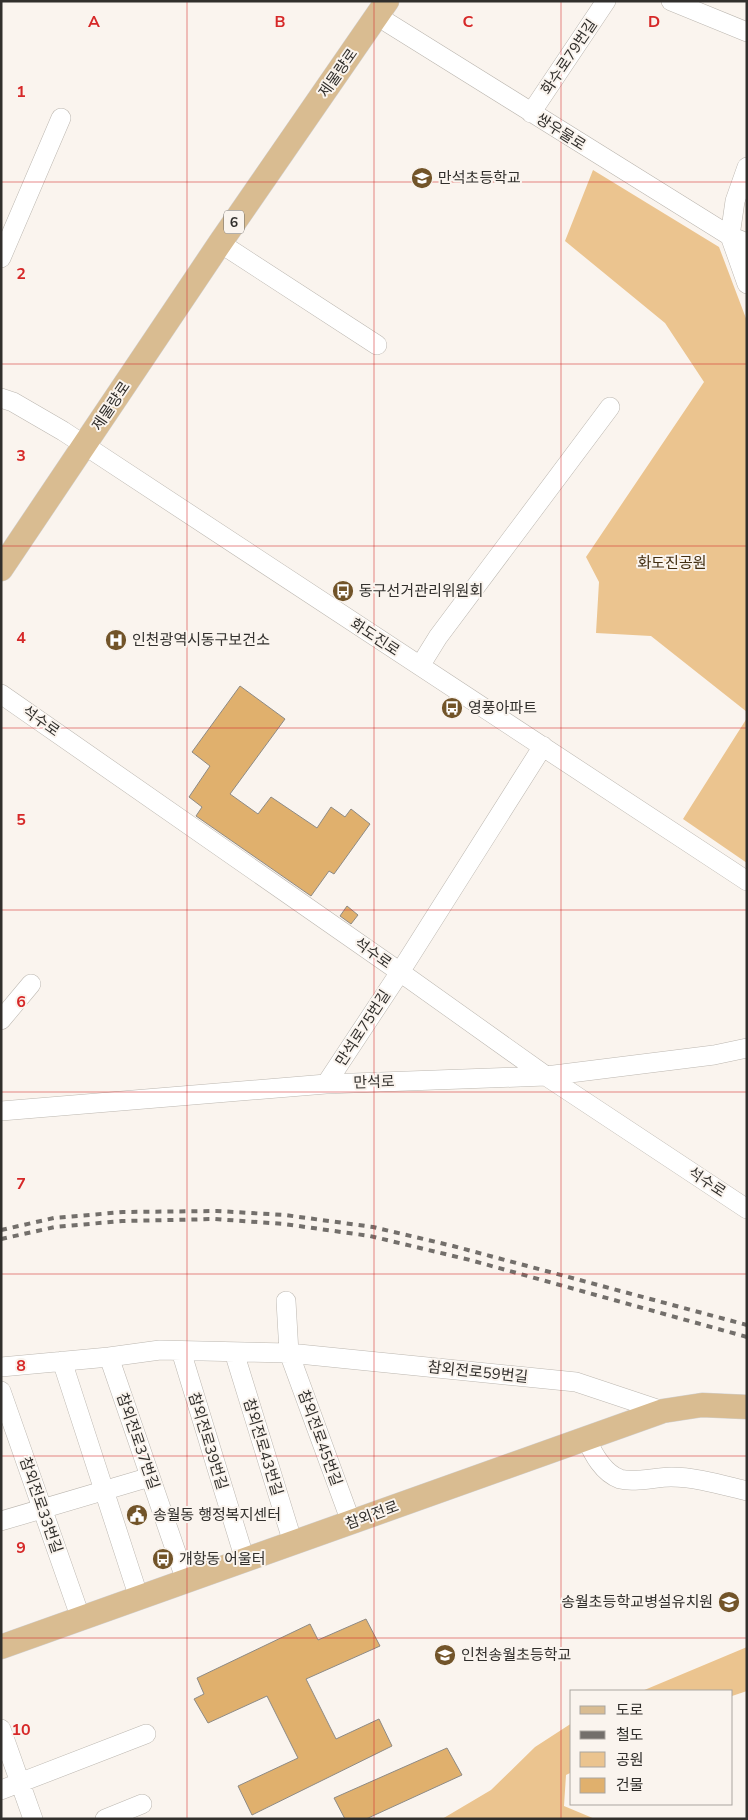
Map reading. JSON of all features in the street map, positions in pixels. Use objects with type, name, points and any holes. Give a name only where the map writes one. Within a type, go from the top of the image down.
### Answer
[{"type":"main road","name":"제물량로","points":[[1,569],[220,243],[382,8]]},
{"type":"main road","name":"참외전로","points":[[1,1647],[663,1411],[702,1405],[747,1407]]},
{"type":"street","name":"화수로79번길","points":[[531,113],[606,1]]},
{"type":"street","points":[[671,1],[747,32]]},
{"type":"street","name":"쌍우물로","points":[[382,8],[531,113],[738,240]]},
{"type":"street","points":[[3,252],[61,118]]},
{"type":"street","points":[[747,167],[734,201],[738,240],[747,284]]},
{"type":"street","points":[[220,243],[377,345]]},
{"type":"street","name":"화도진로","points":[[1,398],[12,402],[84,445],[747,881]]},
{"type":"street","points":[[420,666],[438,637],[610,407]]},
{"type":"street","name":"석수로","points":[[1,694],[546,1076],[747,1208]]},
{"type":"street","name":"만석로75번길","points":[[326,1084],[400,972],[543,746]]},
{"type":"street","points":[[1,1020],[31,984]]},
{"type":"street","name":"만석로","points":[[1,1111],[326,1084],[546,1076],[714,1055],[747,1048]]},
{"type":"street","points":[[286,1301],[289,1353]]},
{"type":"street","name":"참외전로59번길","points":[[1,1367],[109,1357],[160,1350],[289,1353],[576,1382],[663,1411]]},
{"type":"street","name":"참외전로39번길","points":[[181,1350],[245,1560]]},
{"type":"street","name":"참외전로43번길","points":[[234,1352],[293,1543]]},
{"type":"street","name":"참외전로45번길","points":[[289,1353],[351,1522]]},
{"type":"street","name":"참외전로37번길","points":[[109,1357],[186,1581]]},
{"type":"street","points":[[62,1361],[139,1598]]},
{"type":"street","name":"참외전로33번길","points":[[1,1391],[81,1619]]},
{"type":"street","points":[[586,1438],[599,1462],[621,1479],[671,1477],[747,1491]]},
{"type":"street","points":[[1,1521],[106,1492],[150,1477]]},
{"type":"street","points":[[1,1729],[33,1819]]},
{"type":"street","points":[[1,1790],[146,1734]]},
{"type":"street","points":[[105,1819],[142,1804]]},
{"type":"green space","name":"화도진공원","points":[[593,170],[719,247],[747,321],[747,712],[651,636],[596,633],[599,582],[586,557],[704,382],[665,323],[565,241]]},
{"type":"green space","points":[[747,718],[747,863],[683,819]]},
{"type":"green space","points":[[747,1647],[747,1691],[733,1696],[733,1690],[644,1690]]},
{"type":"green space","points":[[570,1724],[570,1773],[566,1775],[564,1806],[595,1819],[442,1819],[491,1790],[535,1747]]},
{"type":"building","points":[[240,686],[285,719],[230,794],[258,814],[271,797],[317,828],[331,807],[345,817],[351,809],[370,824],[334,874],[329,871],[311,896],[196,816],[202,807],[189,797],[210,766],[192,752]]},
{"type":"building","points":[[347,906],[358,915],[351,924],[340,916]]},
{"type":"building","points":[[366,1619],[380,1646],[306,1679],[336,1739],[379,1719],[392,1746],[252,1815],[238,1786],[298,1758],[267,1696],[208,1723],[194,1699],[204,1694],[197,1678],[310,1624],[318,1640]]},
{"type":"building","points":[[447,1748],[462,1775],[366,1819],[345,1819],[334,1798]]},
{"type":"railway","points":[[1,1230],[54,1218],[123,1212],[217,1211],[285,1215],[373,1227],[453,1246],[747,1325]]},
{"type":"railway","points":[[1,1239],[55,1227],[122,1221],[215,1219],[284,1224],[370,1236],[470,1260],[747,1337]]},
{"type":"place","name":"만석초등학교","points":[[422,178]]},
{"type":"place","name":"동구선거관리위원회","points":[[343,591]]},
{"type":"place","name":"인천광역시동구보건소","points":[[116,640]]},
{"type":"place","name":"영풍아파트","points":[[452,708]]},
{"type":"place","name":"송월동 행정복지센터","points":[[137,1515]]},
{"type":"place","name":"개항동 어울터","points":[[163,1559]]},
{"type":"place","name":"송월초등학교병설유치원","points":[[729,1602]]},
{"type":"place","name":"인천송월초등학교","points":[[445,1655]]}]
